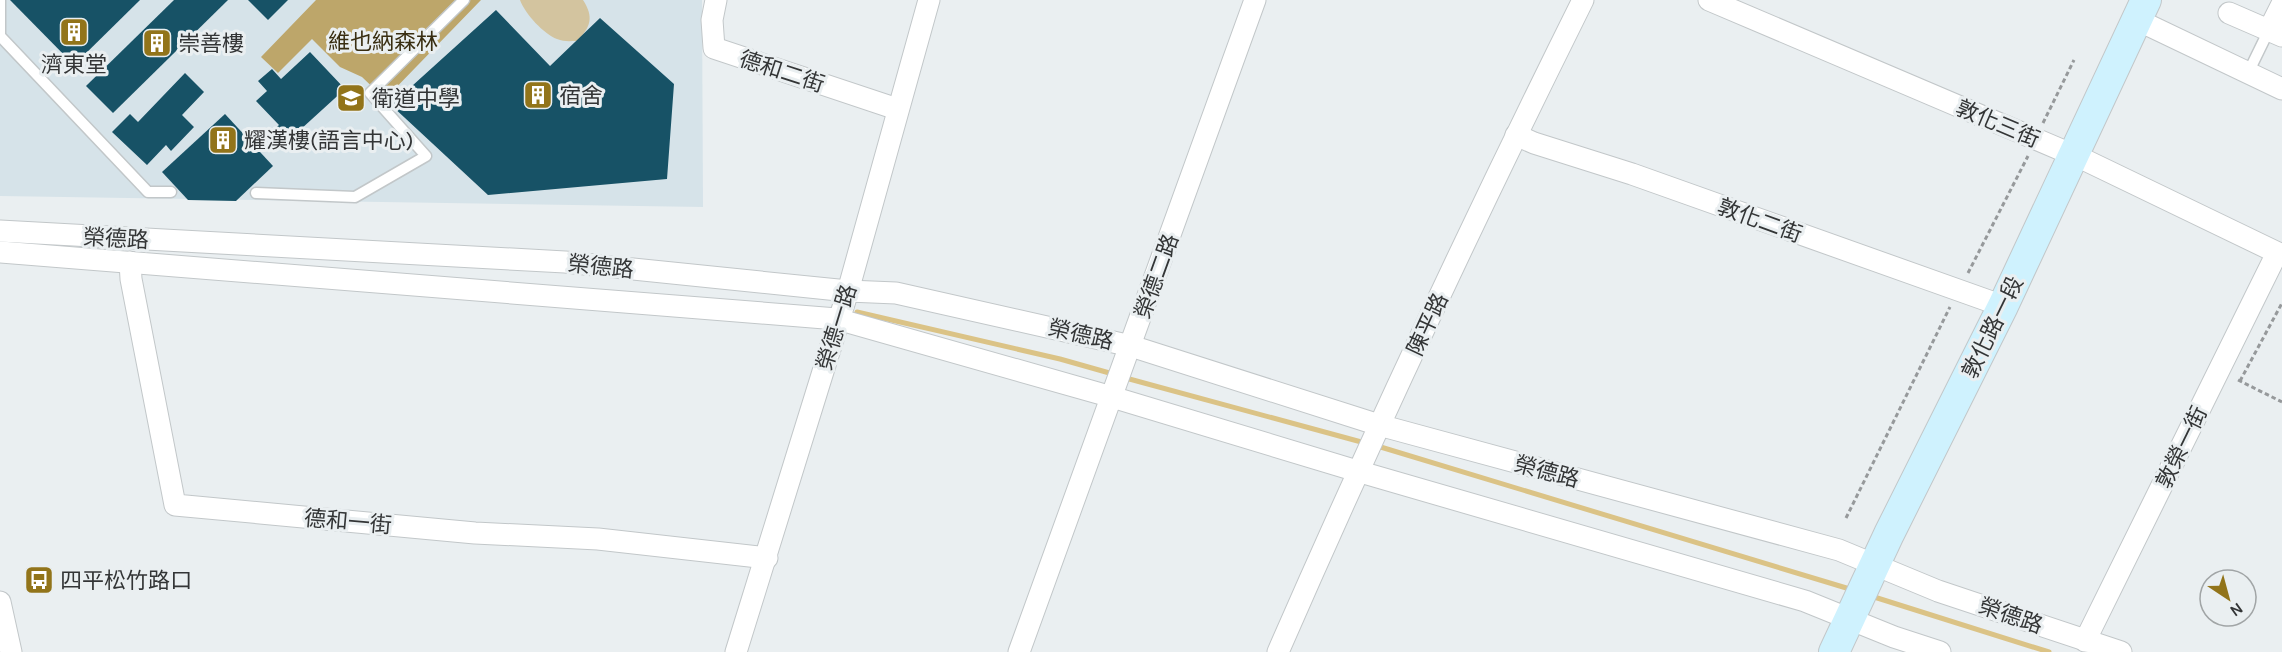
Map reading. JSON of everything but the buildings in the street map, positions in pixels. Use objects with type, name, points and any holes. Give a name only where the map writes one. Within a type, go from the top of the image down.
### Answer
[{"type":"street","name":"德和二街","points":[[716,0],[712,20],[714,48],[897,109]]},
{"type":"street","name":"榮德一路","points":[[736,652],[837,319],[848,291],[928,0]]},
{"type":"street","name":"榮德二路","points":[[1019,652],[1255,0]]},
{"type":"street","name":"陳平路","points":[[1278,652],[1357,471],[1516,135],[1583,0]]},
{"type":"street","name":"敦化三街","points":[[1709,0],[2079,158],[2279,254]]},
{"type":"street","points":[[2229,13],[2276,33],[2282,4]]},
{"type":"street","name":"敦化路一段","points":[[1834,652],[1856,621],[2151,8],[2248,73],[2282,89]]},
{"type":"street","name":"敦化二街","points":[[1516,135],[2003,306]]},
{"type":"street","name":"敦化路一段","points":[[1882,567],[2003,306],[2079,158]]},
{"type":"street","name":"榮德路","points":[[0,231],[565,262],[848,291],[896,292],[1131,346],[1379,425],[1839,550],[1938,591],[2121,652]]},
{"type":"street","name":"榮德路","points":[[0,252],[837,319],[1112,397],[1357,471],[1805,601],[1940,652]]},
{"type":"street","name":"敦榮一街","points":[[2085,641],[2279,254]]},
{"type":"street","name":"德和一街","points":[[130,262],[131,279],[175,505],[475,533],[598,539],[766,558]]},
{"type":"street","points":[[0,602],[11,652]]},
{"type":"street","name":"敦化路一段","points":[[1849,652],[1856,621]]},
{"type":"lane","points":[[0,0],[0,36],[148,192],[171,192]]},
{"type":"lane","points":[[256,193],[355,197],[426,156],[370,93],[464,0]]},
{"type":"lane","points":[[2248,73],[2276,33]]},
{"type":"path","points":[[2043,123],[2074,60]]},
{"type":"path","points":[[1966,277],[2029,154]]},
{"type":"path","points":[[2240,381],[2282,303]]},
{"type":"path","points":[[1846,518],[1951,306]]},
{"type":"path","points":[[2234,378],[2282,402]]},
{"type":"shaded area","name":"衛道中學","points":[[0,0],[702,0],[703,207],[0,196]]},
{"type":"shaded area","points":[[520,0],[583,0],[590,17],[588,26],[577,41],[557,39],[535,23]]},
{"type":"green space","name":"維也納森林","points":[[316,0],[481,0],[385,99],[362,77],[340,67],[312,39],[278,73],[261,57]]},
{"type":"waterway","points":[[857,312],[1060,359],[1113,374]]},
{"type":"waterway","points":[[1122,377],[1365,443]]},
{"type":"waterway","points":[[1374,445],[1853,590]]},
{"type":"waterway","points":[[1871,596],[2049,652]]},
{"type":"place","name":"濟東堂","points":[[74,32]]},
{"type":"place","name":"崇善樓","points":[[157,43]]},
{"type":"place","name":"宿舍","points":[[538,95]]},
{"type":"place","name":"衛道中學","points":[[351,98]]},
{"type":"place","name":"耀漢樓(語言中心)","points":[[223,140]]},
{"type":"place","name":"四平松竹路口","points":[[39,580]]}]
